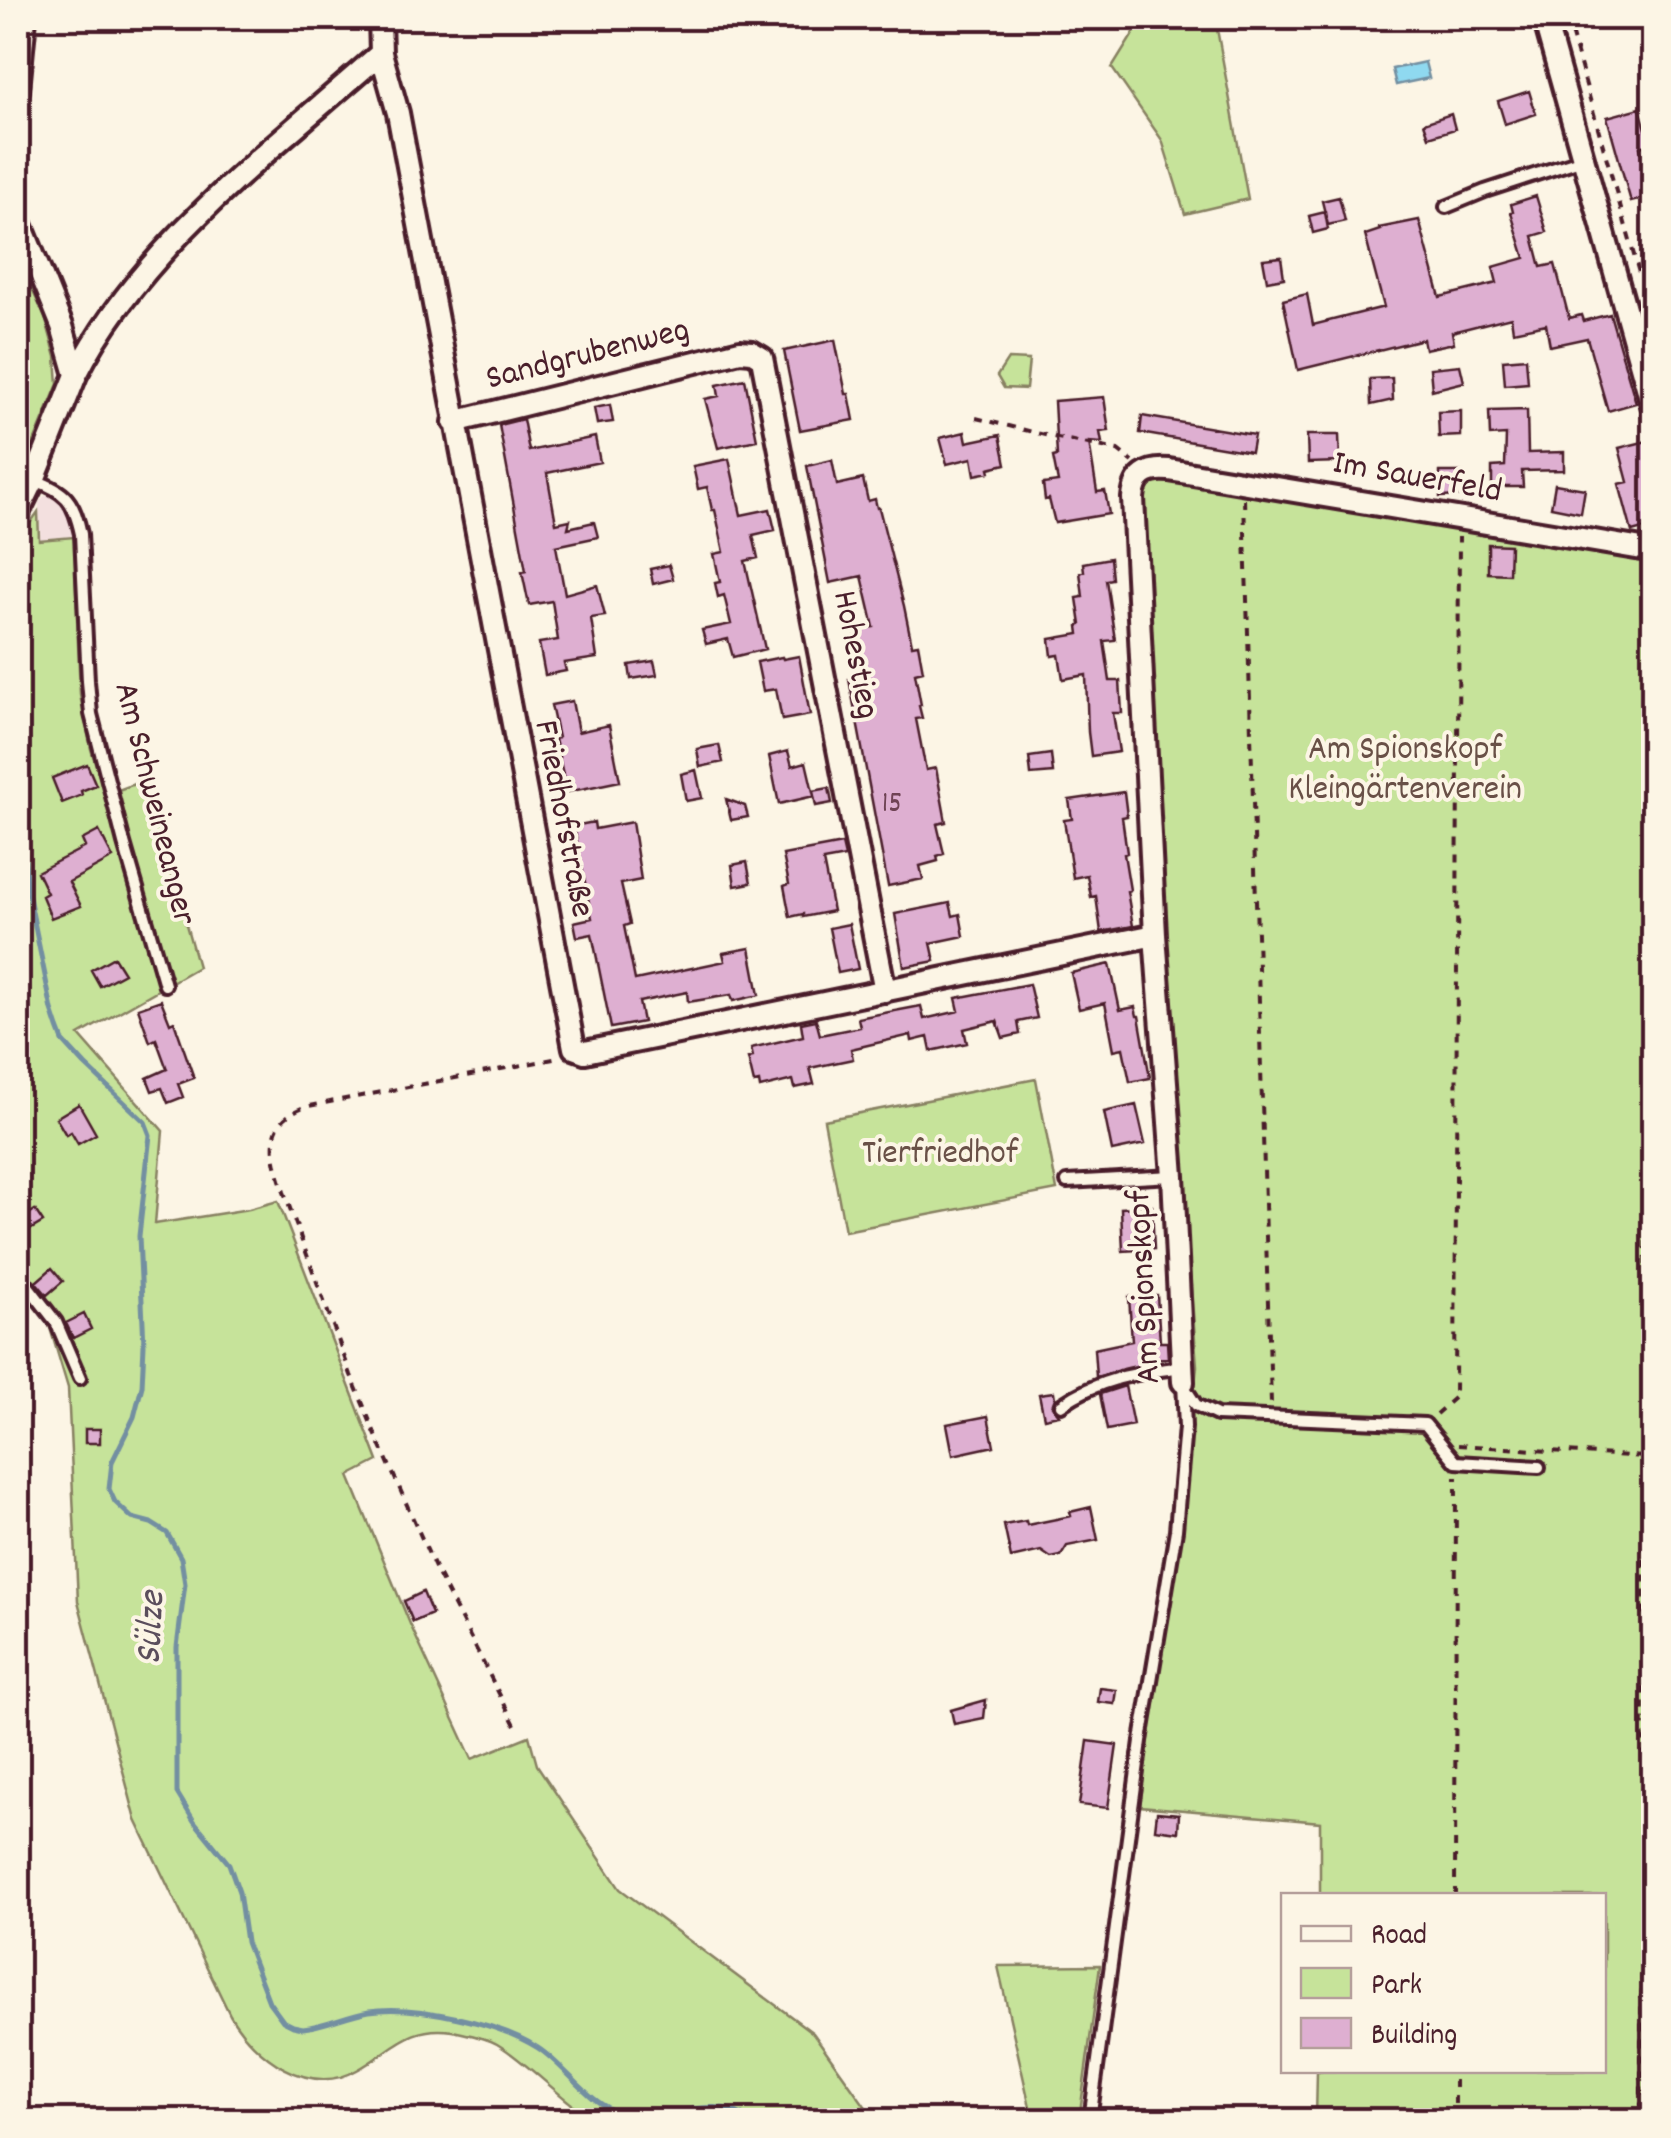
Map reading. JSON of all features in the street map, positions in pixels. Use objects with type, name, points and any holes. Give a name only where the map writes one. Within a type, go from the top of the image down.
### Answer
[{"type":"street","points":[[18,90],[26,18]]},
{"type":"street","name":"Friedhofstraße","points":[[380,18],[381,52],[398,112],[568,1024],[577,1050]]},
{"type":"street","points":[[1544,18],[1654,412]]},
{"type":"street","points":[[18,513],[76,376],[112,313],[167,248],[227,189],[381,52]]},
{"type":"street","points":[[18,217],[62,326],[76,376]]},
{"type":"street","name":"Sandgrubenweg","points":[[454,422],[737,352]]},
{"type":"street","name":"Hohestieg","points":[[737,352],[754,353],[764,362],[885,991]]},
{"type":"street","name":"Im Sauerfeld","points":[[1142,475],[1155,469],[1169,470],[1652,551]]},
{"type":"street","name":"Am Spionskopf","points":[[1142,475],[1133,498],[1182,1374]]},
{"type":"street","points":[[577,1050],[586,1052],[1155,935]]},
{"type":"lane","points":[[1446,206],[1583,159]]},
{"type":"lane","name":"Am Schweineanger","points":[[34,480],[66,496],[78,520],[94,727],[165,985]]},
{"type":"lane","points":[[1067,1182],[1173,1176]]},
{"type":"lane","points":[[18,1273],[56,1322],[80,1378]]},
{"type":"lane","points":[[1061,1405],[1085,1388],[1131,1374],[1182,1374],[1192,1401],[1212,1414],[1425,1424],[1456,1462],[1538,1467]]},
{"type":"lane","name":"Am Spionskopf","points":[[1090,2120],[1141,1741],[1176,1530],[1185,1412],[1182,1374]]},
{"type":"path","points":[[1567,18],[1654,326]]},
{"type":"path","points":[[976,418],[1118,450],[1130,458],[1142,475]]},
{"type":"path","points":[[1244,482],[1271,1418]]},
{"type":"path","points":[[1425,1424],[1455,1397],[1459,519]]},
{"type":"path","points":[[1641,2120],[1652,551]]},
{"type":"path","points":[[515,1725],[436,1570],[362,1403],[303,1249],[278,1173],[273,1143],[281,1122],[304,1107],[556,1059],[577,1050]]},
{"type":"path","points":[[1441,1444],[1644,1457]]},
{"type":"path","points":[[1455,1893],[1456,1462]]},
{"type":"path","points":[[1454,2120],[1455,2073]]},
{"type":"shaded area","points":[[44,496],[62,499],[74,537],[39,540],[39,503]]},
{"type":"green space","points":[[1143,18],[1215,18],[1248,199],[1185,214],[1162,140],[1112,68]]},
{"type":"green space","points":[[18,260],[45,317],[56,357],[58,384],[18,481]]},
{"type":"green space","points":[[1008,359],[1029,360],[1026,389],[1004,388],[997,376]]},
{"type":"green space","name":"Am Spionskopf Kleingärtenverein","points":[[1159,479],[1182,479],[1653,563],[1653,2120],[1316,2120],[1317,2073],[1606,2073],[1606,1893],[1320,1893],[1320,1822],[1140,1806],[1197,1366],[1164,929],[1142,502],[1148,488]]},
{"type":"green space","points":[[38,512],[39,540],[74,537],[80,695],[105,795],[145,780],[198,967],[79,1035],[163,1131],[155,1224],[278,1201],[378,1461],[349,1476],[410,1624],[472,1759],[529,1736],[537,1765],[620,1889],[813,2033],[875,2120],[592,2120],[497,2044],[453,2031],[412,2035],[357,2070],[320,2079],[302,2076],[268,2058],[230,2015],[136,1820],[78,1601],[68,1388],[47,1318],[18,1289],[18,540]]},
{"type":"green space","name":"Tierfriedhof","points":[[1036,1079],[1057,1190],[845,1231],[824,1120]]},
{"type":"green space","points":[[1100,1965],[1079,2120],[1033,2120],[998,1966]]},
{"type":"water","points":[[1425,62],[1429,78],[1396,85],[1392,69]]},
{"type":"building","points":[[1529,91],[1536,114],[1505,124],[1498,101]]},
{"type":"building","points":[[1640,108],[1650,144],[1640,147],[1653,196],[1631,202],[1607,117]]},
{"type":"building","points":[[1451,114],[1455,129],[1429,137],[1424,123]]},
{"type":"building","points":[[1536,196],[1547,232],[1533,236],[1541,267],[1555,264],[1569,318],[1581,315],[1583,321],[1610,314],[1636,403],[1608,411],[1587,338],[1550,346],[1546,324],[1513,331],[1511,317],[1452,332],[1454,343],[1425,349],[1423,339],[1298,370],[1283,300],[1307,294],[1313,325],[1384,307],[1365,235],[1419,220],[1440,297],[1497,283],[1493,267],[1525,258],[1511,204]]},
{"type":"building","points":[[1339,197],[1345,221],[1328,225],[1322,201]]},
{"type":"building","points":[[1325,212],[1328,229],[1313,233],[1309,216]]},
{"type":"building","points":[[1281,257],[1284,278],[1267,281],[1263,259]]},
{"type":"building","points":[[835,340],[854,420],[800,430],[784,351]]},
{"type":"building","points":[[1526,358],[1528,383],[1505,385],[1503,360]]},
{"type":"building","points":[[1460,365],[1464,382],[1432,390],[1430,368]]},
{"type":"building","points":[[1392,378],[1393,400],[1371,405],[1370,379]]},
{"type":"building","points":[[745,379],[757,440],[718,448],[705,399],[719,396],[717,385]]},
{"type":"building","points":[[1104,397],[1109,431],[1100,432],[1102,443],[1089,442],[1097,492],[1105,491],[1109,514],[1055,523],[1043,484],[1058,482],[1053,457],[1057,456],[1054,401]]},
{"type":"building","points":[[610,405],[613,422],[597,424],[594,408]]},
{"type":"building","points":[[1527,410],[1528,453],[1564,452],[1564,470],[1522,471],[1523,487],[1492,487],[1492,467],[1505,466],[1506,435],[1490,436],[1489,411]]},
{"type":"building","points":[[1461,411],[1461,436],[1439,437],[1438,412]]},
{"type":"building","points":[[1142,416],[1254,435],[1251,452],[1140,433]]},
{"type":"building","points":[[523,419],[529,451],[595,437],[600,462],[547,473],[556,523],[570,520],[568,528],[594,522],[598,537],[556,546],[565,594],[597,585],[605,616],[591,618],[597,658],[564,663],[566,671],[545,675],[539,643],[558,640],[552,601],[529,605],[499,425]]},
{"type":"building","points":[[965,432],[967,442],[1000,435],[1006,464],[975,475],[972,458],[947,464],[940,438]]},
{"type":"building","points":[[1307,435],[1339,435],[1340,462],[1308,463]]},
{"type":"building","points":[[1647,441],[1654,466],[1654,526],[1632,532],[1619,484],[1628,482],[1619,448]]},
{"type":"building","points":[[729,459],[741,515],[770,509],[775,530],[753,535],[758,558],[745,561],[765,649],[733,657],[728,639],[706,644],[702,630],[731,624],[724,595],[718,597],[715,583],[720,582],[714,554],[724,552],[715,510],[707,487],[698,489],[693,466]]},
{"type":"building","points":[[832,460],[837,485],[863,479],[868,501],[875,499],[879,508],[912,645],[918,644],[923,671],[915,673],[922,718],[916,719],[926,770],[936,768],[946,822],[937,824],[944,854],[937,856],[938,861],[920,866],[923,879],[888,886],[849,679],[862,676],[855,630],[874,627],[862,576],[830,583],[807,466]]},
{"type":"building","points":[[1440,472],[1462,472],[1463,496],[1440,497]]},
{"type":"building","points":[[1555,484],[1585,489],[1581,513],[1551,507]]},
{"type":"building","points":[[1488,544],[1510,545],[1509,574],[1488,573]]},
{"type":"building","points":[[1110,558],[1112,579],[1106,580],[1115,640],[1104,641],[1110,681],[1120,681],[1122,713],[1113,713],[1119,752],[1091,756],[1086,675],[1063,679],[1059,655],[1052,656],[1050,639],[1079,634],[1077,598],[1083,597],[1083,563]]},
{"type":"building","points":[[669,565],[673,579],[653,584],[650,569]]},
{"type":"building","points":[[799,656],[810,715],[782,720],[776,689],[763,691],[757,662]]},
{"type":"building","points":[[654,661],[657,675],[631,679],[629,665]]},
{"type":"building","points":[[572,701],[578,732],[609,725],[620,781],[567,792],[551,705]]},
{"type":"building","points":[[719,745],[723,762],[700,767],[697,749]]},
{"type":"building","points":[[788,751],[792,766],[806,762],[814,796],[779,804],[769,756]]},
{"type":"building","points":[[1051,754],[1053,773],[1031,775],[1029,757]]},
{"type":"building","points":[[87,764],[96,785],[62,803],[52,778]]},
{"type":"building","points":[[696,770],[702,798],[686,801],[681,774]]},
{"type":"building","points":[[829,788],[832,803],[816,806],[813,791]]},
{"type":"building","points":[[1124,792],[1124,854],[1133,926],[1101,932],[1096,896],[1091,897],[1087,875],[1073,878],[1064,820],[1072,819],[1069,800]]},
{"type":"building","points":[[726,799],[745,806],[748,817],[731,820]]},
{"type":"building","points":[[594,822],[595,829],[632,822],[641,880],[621,884],[630,924],[624,926],[635,980],[725,961],[723,953],[750,948],[759,995],[733,1001],[731,995],[688,1002],[687,992],[639,1002],[643,1022],[611,1028],[592,934],[577,937],[574,922],[592,918],[574,826]]},
{"type":"building","points":[[99,831],[113,858],[69,882],[81,906],[51,918],[42,896],[47,893],[37,872],[85,847],[82,840]]},
{"type":"building","points":[[842,844],[845,857],[823,861],[833,911],[790,917],[783,855]]},
{"type":"building","points":[[747,862],[751,883],[735,886],[732,865]]},
{"type":"building","points":[[950,903],[953,916],[960,914],[964,936],[931,943],[935,961],[904,967],[895,914]]},
{"type":"building","points":[[849,924],[858,969],[838,973],[829,928]]},
{"type":"building","points":[[114,957],[124,973],[100,986],[91,970]]},
{"type":"building","points":[[1110,964],[1120,1010],[1135,1007],[1139,1016],[1150,1078],[1130,1082],[1123,1048],[1114,1050],[1105,1003],[1079,1009],[1071,973]]},
{"type":"building","points":[[1029,984],[1037,1018],[1018,1022],[1020,1034],[1003,1038],[997,1021],[964,1029],[967,1043],[931,1051],[928,1037],[912,1041],[911,1035],[851,1049],[853,1059],[810,1068],[814,1084],[795,1088],[793,1080],[760,1088],[759,1082],[754,1083],[748,1058],[753,1057],[751,1048],[803,1036],[801,1023],[816,1020],[820,1035],[860,1027],[858,1018],[921,1006],[924,1019],[959,1011],[956,998]]},
{"type":"building","points":[[161,1000],[170,1023],[174,1021],[194,1078],[178,1084],[183,1097],[168,1103],[162,1088],[152,1091],[147,1078],[167,1069],[156,1039],[150,1042],[138,1008]]},
{"type":"building","points":[[79,1104],[96,1134],[78,1144],[71,1132],[66,1135],[56,1118]]},
{"type":"building","points":[[1136,1105],[1145,1144],[1112,1151],[1104,1112]]},
{"type":"building","points":[[1152,1206],[1154,1249],[1123,1251],[1121,1208]]},
{"type":"building","points":[[35,1210],[43,1222],[18,1237],[18,1221]]},
{"type":"building","points":[[52,1268],[63,1281],[47,1295],[36,1282]]},
{"type":"building","points":[[1157,1295],[1160,1342],[1167,1342],[1168,1358],[1149,1359],[1149,1363],[1096,1377],[1094,1349],[1132,1341],[1129,1297]]},
{"type":"building","points":[[84,1314],[91,1329],[73,1338],[66,1323]]},
{"type":"building","points":[[1125,1386],[1133,1425],[1107,1430],[1100,1394]]},
{"type":"building","points":[[1054,1392],[1052,1406],[1059,1415],[1044,1418],[1039,1394]]},
{"type":"building","points":[[988,1416],[994,1446],[953,1455],[947,1424]]},
{"type":"building","points":[[85,1429],[100,1429],[100,1443],[85,1443]]},
{"type":"building","points":[[1091,1507],[1098,1540],[1067,1546],[1061,1556],[1051,1558],[1041,1551],[1011,1558],[1004,1525],[1026,1521],[1027,1525],[1071,1516],[1070,1512]]},
{"type":"building","points":[[423,1592],[432,1614],[413,1622],[404,1601]]},
{"type":"building","points":[[1100,1688],[1117,1690],[1115,1704],[1098,1702]]},
{"type":"building","points":[[986,1700],[984,1718],[954,1724],[951,1710]]},
{"type":"building","points":[[1088,1741],[1117,1745],[1108,1808],[1079,1805]]},
{"type":"building","points":[[1157,1812],[1179,1814],[1178,1832],[1155,1829]]},
{"type":"waterway","name":"Sülze","points":[[18,791],[27,887],[58,1028],[63,1041],[145,1122],[150,1135],[139,1236],[142,1386],[134,1417],[112,1462],[109,1489],[115,1502],[132,1518],[167,1533],[181,1558],[185,1584],[177,1647],[177,1793],[229,1864],[239,1892],[246,1942],[269,2002],[283,2021],[303,2028],[388,2010],[432,2013],[480,2023],[538,2048],[588,2094],[622,2114],[720,2108],[748,2120]]}]
